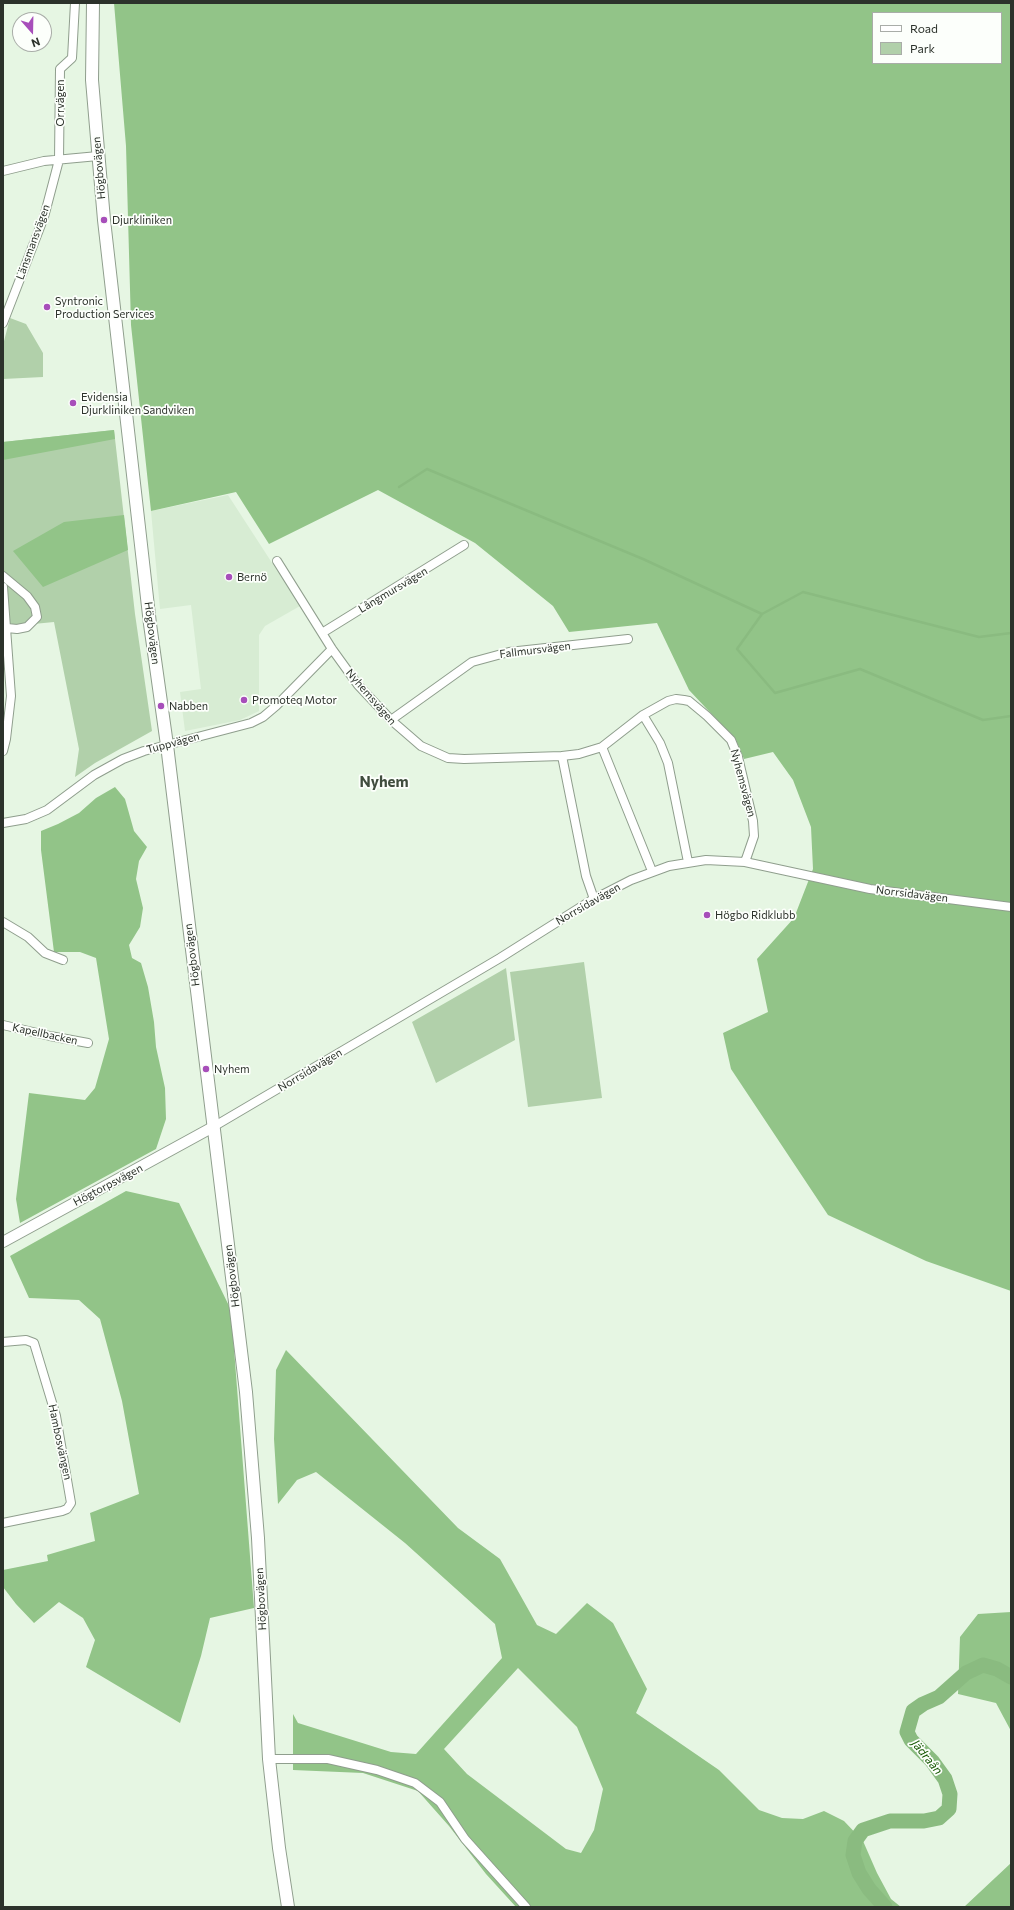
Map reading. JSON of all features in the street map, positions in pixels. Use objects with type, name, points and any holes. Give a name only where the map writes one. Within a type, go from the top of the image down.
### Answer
[{"type":"main road","name":"Högbovägen","points":[[93,3],[92,80],[98,156],[150,624],[167,745],[246,1392],[258,1538],[269,1759],[279,1848],[288,1907]]},
{"type":"street","name":"Orrvägen","points":[[59,160],[60,69],[72,58],[75,3]]},
{"type":"street","points":[[3,171],[44,161],[98,156]]},
{"type":"street","name":"Länsmansvägen","points":[[3,323],[44,217],[59,160]]},
{"type":"street","name":"Långmursvägen","points":[[322,633],[464,545]]},
{"type":"street","name":"Nyhemsvägen","points":[[277,560],[332,649],[358,685],[391,720],[421,746],[448,758],[562,756],[579,754],[602,746],[643,715],[668,701],[676,699],[689,701],[707,716],[731,740],[738,758],[754,821],[754,836],[745,862]]},
{"type":"street","points":[[3,576],[28,596],[35,607],[37,617],[27,627],[17,629],[6,628]]},
{"type":"street","points":[[3,587],[11,696],[3,751]]},
{"type":"street","name":"Fallmursvägen","points":[[391,720],[472,662],[509,652],[628,639]]},
{"type":"street","name":"Tuppvägen","points":[[3,823],[26,819],[47,810],[109,765],[144,751],[240,726],[263,717],[276,706],[332,649]]},
{"type":"street","points":[[643,715],[660,743],[668,763],[688,862]]},
{"type":"street","points":[[602,746],[652,871]]},
{"type":"street","points":[[562,756],[586,876],[594,899]]},
{"type":"street","name":"Norrsidavägen","points":[[213,1127],[500,958],[594,899],[652,871],[688,862],[706,860],[745,862],[870,889],[1011,907]]},
{"type":"street","points":[[3,922],[28,937],[45,953],[64,960]]},
{"type":"street","name":"Kapellbacken","points":[[3,1025],[88,1043]]},
{"type":"street","name":"Högtorpsvägen","points":[[3,1242],[213,1127]]},
{"type":"street","name":"Hambosvängen","points":[[3,1342],[26,1340],[34,1344],[56,1416],[71,1503],[67,1509],[62,1511],[3,1524]]},
{"type":"street","points":[[269,1759],[328,1760],[377,1770],[415,1783],[440,1802],[465,1839],[526,1907]]},
{"type":"shaded area","points":[[228,495],[300,606],[265,626],[259,635],[259,711],[240,720],[185,731],[180,692],[201,689],[191,605],[160,609],[151,511]]},
{"type":"green space","points":[[114,3],[1011,3],[1011,1291],[926,1261],[828,1215],[731,1069],[723,1033],[768,1012],[757,959],[794,918],[813,869],[811,827],[793,780],[773,752],[744,759],[736,740],[689,690],[657,623],[569,632],[553,606],[475,543],[378,490],[269,544],[236,492],[151,511],[131,325],[126,146]]},
{"type":"green space","points":[[10,318],[26,324],[43,353],[43,377],[3,379],[3,345]]},
{"type":"green space","points":[[114,430],[135,614],[152,731],[95,763],[75,777],[79,749],[54,622],[3,627],[3,442]]},
{"type":"green space","points":[[114,430],[115,439],[3,460],[3,442]]},
{"type":"green space","points":[[124,515],[128,550],[43,587],[13,551],[64,522]]},
{"type":"green space","points":[[115,787],[125,799],[134,831],[147,847],[139,861],[136,879],[143,908],[140,927],[129,945],[132,958],[141,963],[148,987],[154,1022],[156,1047],[165,1088],[166,1119],[156,1149],[20,1223],[16,1199],[29,1093],[85,1100],[95,1088],[109,1039],[96,958],[80,952],[54,952],[41,850],[41,831],[79,813],[96,798]]},
{"type":"green space","points":[[584,962],[602,1098],[528,1107],[510,972]]},
{"type":"green space","points":[[506,968],[515,1040],[436,1083],[412,1022]]},
{"type":"green space","points":[[126,1191],[179,1203],[231,1310],[254,1608],[210,1618],[201,1656],[180,1723],[86,1667],[95,1640],[83,1618],[59,1602],[34,1623],[16,1604],[3,1587],[3,1570],[48,1561],[47,1555],[95,1541],[90,1513],[139,1494],[122,1401],[100,1319],[79,1300],[29,1298],[10,1256]]},
{"type":"green space","points":[[286,1350],[458,1528],[500,1559],[537,1625],[556,1634],[587,1603],[613,1623],[647,1689],[636,1713],[719,1770],[759,1810],[782,1818],[803,1819],[824,1811],[844,1821],[863,1841],[877,1873],[891,1899],[901,1907],[516,1907],[486,1874],[449,1826],[418,1791],[363,1773],[293,1770],[293,1714],[298,1723],[391,1752],[416,1754],[502,1658],[495,1624],[405,1543],[316,1472],[297,1480],[278,1504],[274,1439],[276,1370]],"holes":[[[518,1668],[577,1727],[603,1789],[594,1830],[581,1853],[566,1849],[467,1774],[444,1749]]]},
{"type":"green space","points":[[1011,1612],[1011,1731],[996,1703],[958,1694],[960,1637],[978,1614]]},
{"type":"green space","points":[[1011,1863],[1011,1907],[964,1907]]},
{"type":"waterway","points":[[399,487],[427,469],[643,559],[762,614],[803,592],[979,637],[1011,633]]},
{"type":"waterway","points":[[762,614],[737,649],[775,693],[860,669],[983,720],[1011,716]]},
{"type":"waterway","name":"Jädraån","points":[[885,1907],[869,1889],[859,1873],[853,1855],[855,1841],[863,1830],[890,1821],[924,1821],[939,1818],[949,1809],[950,1794],[945,1779],[932,1761],[911,1740],[907,1732],[913,1711],[923,1704],[939,1697],[966,1673],[983,1665],[997,1669],[1011,1677]]},
{"type":"place","name":"Djurkliniken","points":[[104,220]]},
{"type":"place","name":"Syntronic Production Services","points":[[47,307]]},
{"type":"place","name":"Evidensia Djurkliniken Sandviken","points":[[73,403]]},
{"type":"place","name":"Bernö","points":[[229,577]]},
{"type":"place","name":"Promoteq Motor","points":[[244,700]]},
{"type":"place","name":"Nabben","points":[[161,706]]},
{"type":"place","name":"Högbo Ridklubb","points":[[707,915]]},
{"type":"place","name":"Nyhem","points":[[206,1069]]},
{"type":"district","name":"Nyhem","points":[[384,782]]}]
